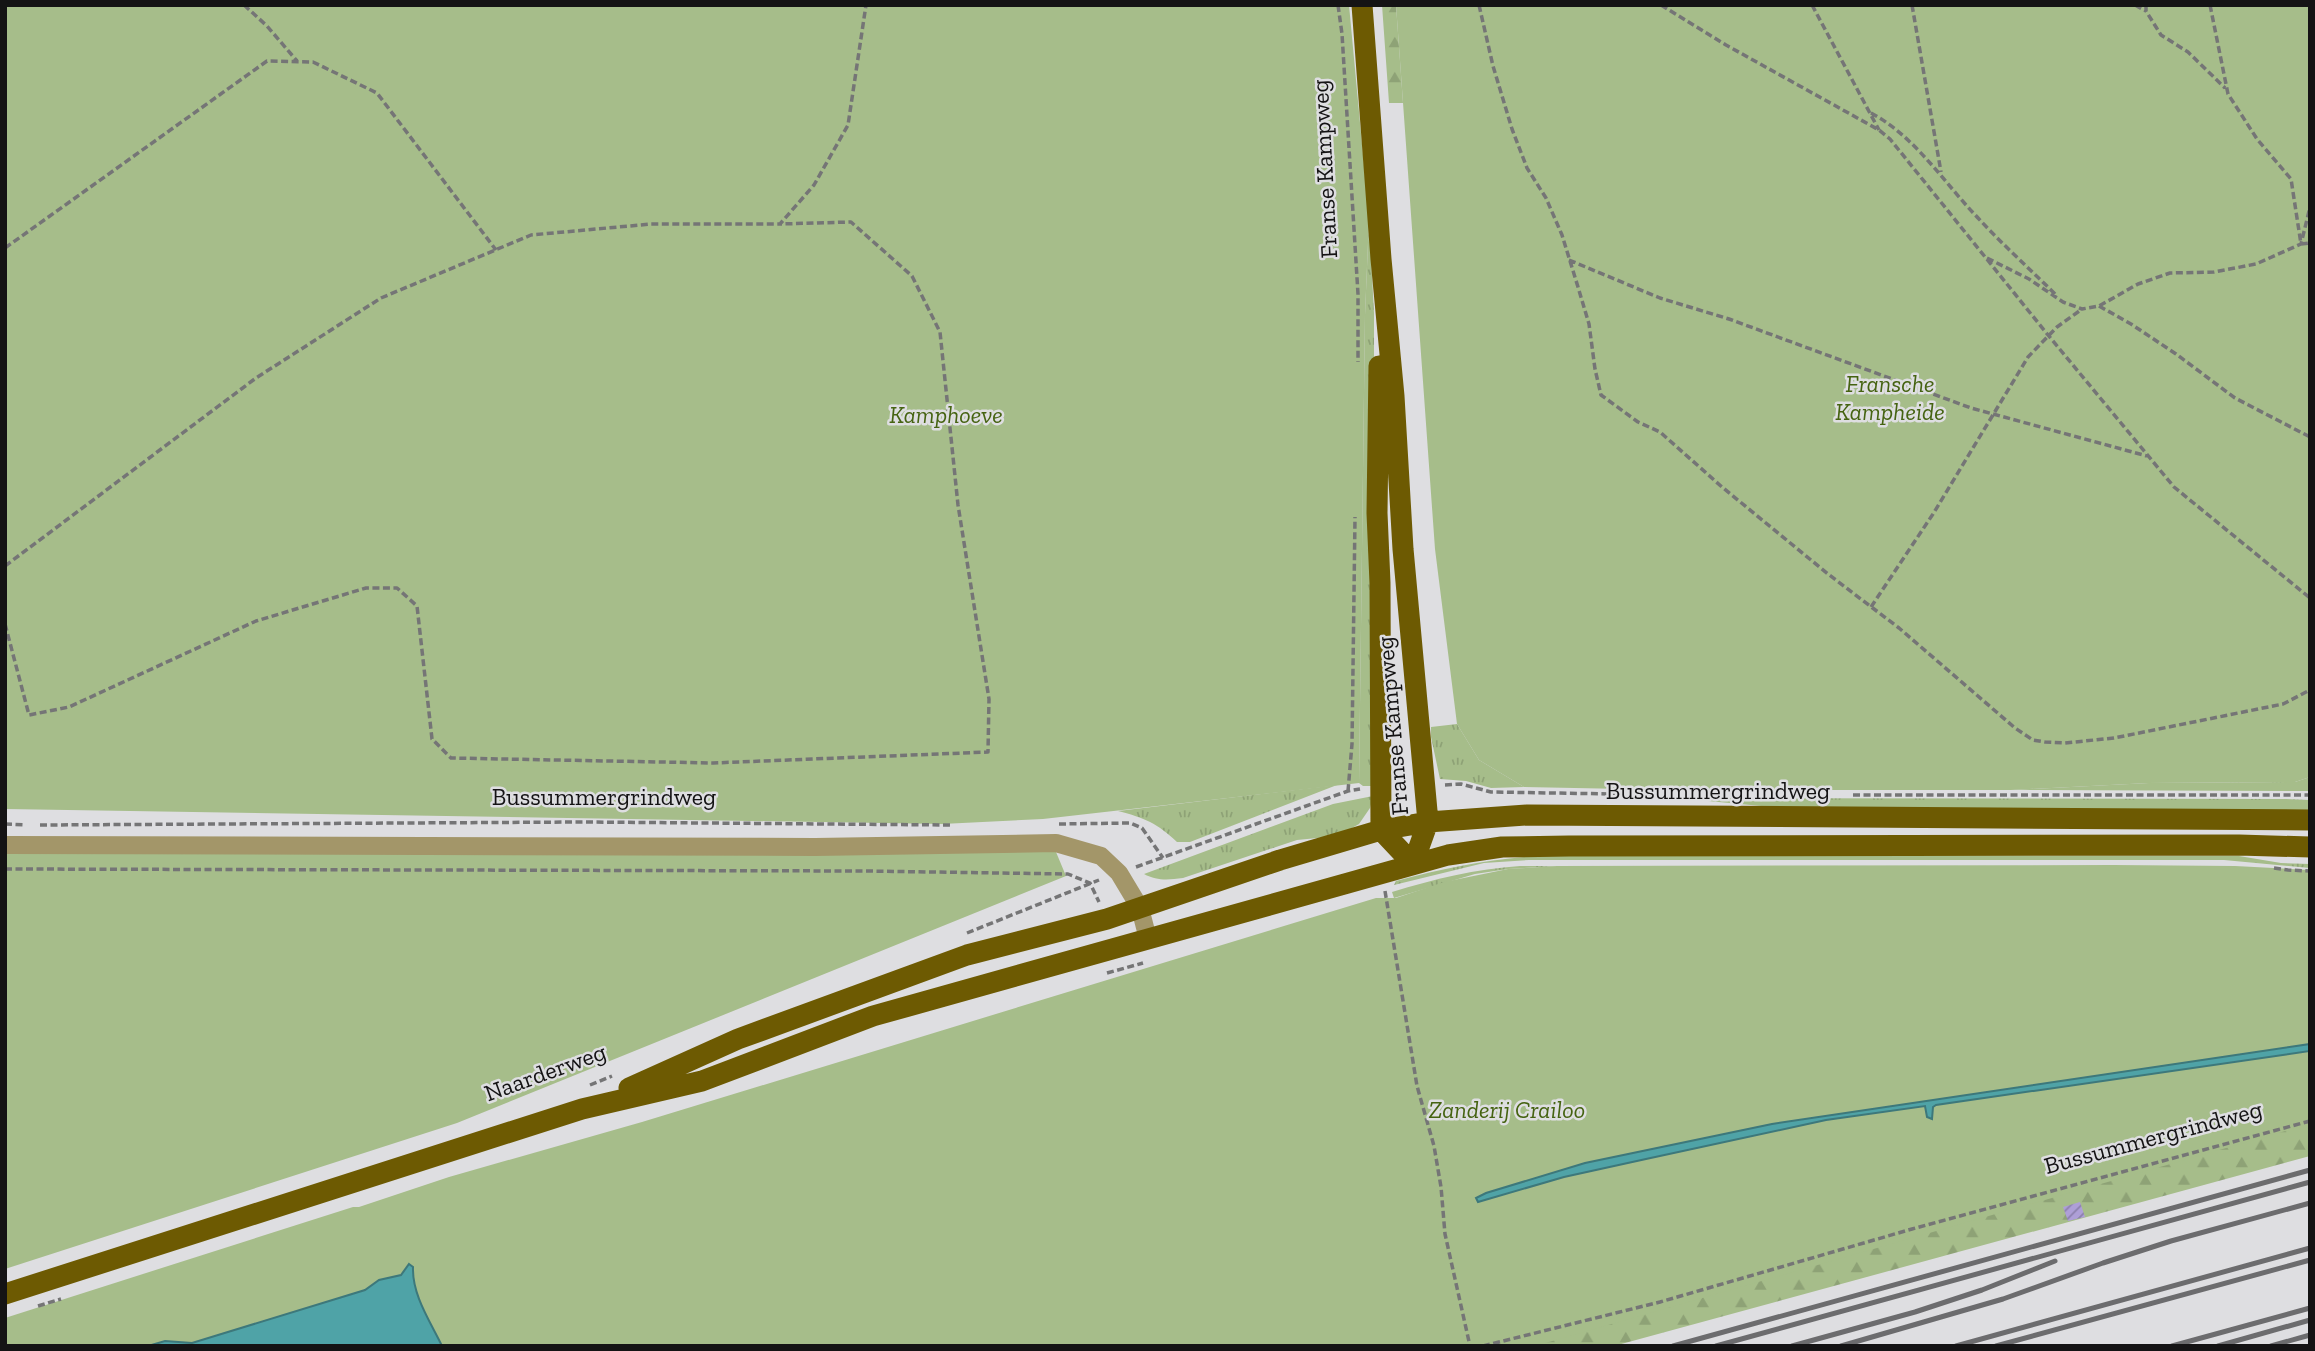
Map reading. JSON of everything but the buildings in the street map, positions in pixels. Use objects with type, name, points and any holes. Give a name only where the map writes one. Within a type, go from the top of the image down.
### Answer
[{"type":"main road","name":"Franse Kampweg","points":[[1363,5],[1381,259],[1394,396],[1403,549],[1428,822],[1413,864],[1381,830],[1380,583],[1377,513],[1381,259]]},
{"type":"main road","name":"Bussummergrindweg","points":[[1140,908],[1280,860],[1381,830],[1428,822],[1527,814],[2310,820]]},
{"type":"main road","points":[[1149,950],[1384,881],[1413,864],[1448,855],[1502,847],[2310,847]]},
{"type":"main road","name":"Naarderweg","points":[[582,1109],[738,1039],[967,955],[1140,908]]},
{"type":"main road","name":"Naarderweg","points":[[5,1294],[582,1109],[702,1081],[873,1016],[1149,950]]},
{"type":"street","name":"Bussummergrindweg","points":[[13,845],[816,847],[1056,843],[1101,856],[1119,873],[1140,908],[1149,950]]},
{"type":"path","points":[[244,5],[267,26],[297,61]]},
{"type":"path","points":[[780,224],[814,185],[848,125],[866,5]]},
{"type":"path","name":"Franse Kampweg","points":[[1338,5],[1358,294],[1358,364]]},
{"type":"path","points":[[1479,5],[1493,66],[1512,129],[1527,168],[1546,198],[1562,235],[1589,324],[1601,395],[1638,422],[1660,432],[1722,487],[2033,740],[2065,743],[2127,736],[2283,704],[2310,690]]},
{"type":"path","points":[[1661,5],[1726,45],[1880,130],[1890,139],[2174,487],[2310,598]]},
{"type":"path","points":[[1668,9],[1675,5]]},
{"type":"path","points":[[1812,5],[1880,130]]},
{"type":"path","points":[[1912,5],[1941,173]]},
{"type":"path","points":[[2135,5],[2146,8],[2161,35],[2188,52],[2227,90],[2257,139],[2291,179],[2301,244]]},
{"type":"path","points":[[2210,5],[2227,90]]},
{"type":"path","points":[[5,248],[267,61],[297,61],[313,62],[377,93],[496,250]]},
{"type":"path","points":[[1871,113],[1888,123],[1941,173],[1978,218],[2063,302]]},
{"type":"path","points":[[2301,244],[2310,207]]},
{"type":"path","points":[[5,566],[256,378],[381,298],[531,235],[651,225],[852,222],[912,276],[940,332],[958,505],[989,699],[989,752],[713,763],[451,758],[432,739],[417,606],[397,588],[366,588],[256,621],[69,707],[29,715],[5,624]]},
{"type":"path","points":[[1871,607],[1933,514],[2028,357],[2048,335],[2082,309],[2099,306],[2138,284],[2170,273],[2214,272],[2256,264],[2301,244],[2310,243]]},
{"type":"path","points":[[1985,257],[2029,279],[2063,302],[2082,309]]},
{"type":"path","points":[[1569,260],[1660,298],[1729,318],[1971,408],[2148,457]]},
{"type":"path","points":[[2099,306],[2131,324],[2235,398],[2310,438]]},
{"type":"path","name":"Franse Kampweg","points":[[1348,791],[1352,744],[1356,517]]},
{"type":"path","name":"Bussummergrindweg","points":[[1424,786],[1461,784],[1492,792],[1627,794]]},
{"type":"path","points":[[1049,824],[1130,823],[1142,828],[1163,858],[1348,791],[1380,788]]},
{"type":"path","name":"Bussummergrindweg","points":[[1853,795],[2309,795]]},
{"type":"path","name":"Bussummergrindweg","points":[[5,824],[530,822],[954,825]]},
{"type":"path","points":[[2266,866],[2310,871]]},
{"type":"path","points":[[5,869],[1014,872],[1068,874],[1090,883],[964,934]]},
{"type":"path","points":[[1373,894],[1384,881]]},
{"type":"path","points":[[1384,881],[1417,1086],[1434,1146],[1445,1234],[1470,1346]]},
{"type":"path","points":[[1125,969],[1149,950]]},
{"type":"path","name":"Naarderweg","points":[[590,1085],[615,1075]]},
{"type":"path","name":"Bussummergrindweg","points":[[1483,1346],[1660,1302],[1912,1229],[2310,1121]]},
{"type":"green space","name":"Kamphoeve","points":[[5,5],[1349,5],[1369,219],[1365,315],[1359,783],[1043,819],[942,824],[5,809]]},
{"type":"green space","points":[[1382,5],[1396,5],[1403,103],[1389,103]]},
{"type":"green space","name":"Fransche Kampheide","points":[[1396,5],[2310,5],[2310,777],[2295,782],[2149,783],[2011,790],[1524,787],[1479,760],[1457,724],[1435,549]]},
{"type":"green space","points":[[1369,219],[1374,313],[1374,786],[1363,786],[1359,783],[1365,315]]},
{"type":"green space","points":[[1457,724],[1479,760],[1524,787],[1491,788],[1466,781],[1440,779],[1431,727]]},
{"type":"green space","points":[[2310,777],[2310,791],[2011,790],[2149,783],[2295,782]]},
{"type":"green space","points":[[1337,785],[1190,842],[1177,842],[1150,822],[1118,811]]},
{"type":"green space","points":[[1373,796],[1370,808],[1359,824],[1338,836],[1297,840],[1183,878],[1153,878],[1144,874],[1333,804]]},
{"type":"green space","points":[[1676,798],[2286,799],[2310,800],[2310,810],[1792,809]]},
{"type":"green space","points":[[1056,852],[1066,876],[457,1123],[5,1269],[5,854]]},
{"type":"green space","points":[[1550,855],[2239,856],[2281,863],[2310,864],[2310,868],[2224,860],[1529,860],[1484,863],[1394,885],[1396,881],[1453,867],[1511,858]]},
{"type":"green space","name":"Zanderij Crailoo","points":[[2113,865],[2310,870],[2310,1124],[1535,1346],[5,1346],[5,1318],[449,1177],[642,1122],[1376,898],[1396,898],[1444,882],[1508,869],[1557,866]]},
{"type":"green space","points":[[1520,866],[1557,866],[1475,874],[1394,898],[1392,892],[1455,875]]},
{"type":"green space","points":[[2310,1123],[2310,1156],[1614,1346],[1513,1346]]},
{"type":"water","points":[[2310,1044],[2310,1051],[1936,1105],[1933,1107],[1932,1119],[1927,1117],[1925,1106],[1826,1120],[1564,1177],[1478,1202],[1476,1198],[1585,1163],[1772,1124]]},
{"type":"water","points":[[409,1264],[413,1267],[419,1298],[442,1346],[148,1346],[165,1341],[192,1343],[365,1290],[379,1280],[401,1275]]},
{"type":"railway","points":[[1673,1346],[2310,1170]]},
{"type":"railway","points":[[1716,1346],[2310,1182]]},
{"type":"railway","points":[[1841,1346],[2003,1299],[2171,1241],[2310,1203]]},
{"type":"railway","points":[[1956,1346],[2310,1248]]},
{"type":"railway","points":[[1996,1346],[2310,1260]]},
{"type":"railway","points":[[1792,1346],[1915,1312],[1982,1290],[2055,1261]]},
{"type":"railway","points":[[2172,1346],[2310,1308]]},
{"type":"railway","points":[[2218,1346],[2310,1320]]},
{"type":"railway","points":[[2271,1346],[2310,1335]]}]
